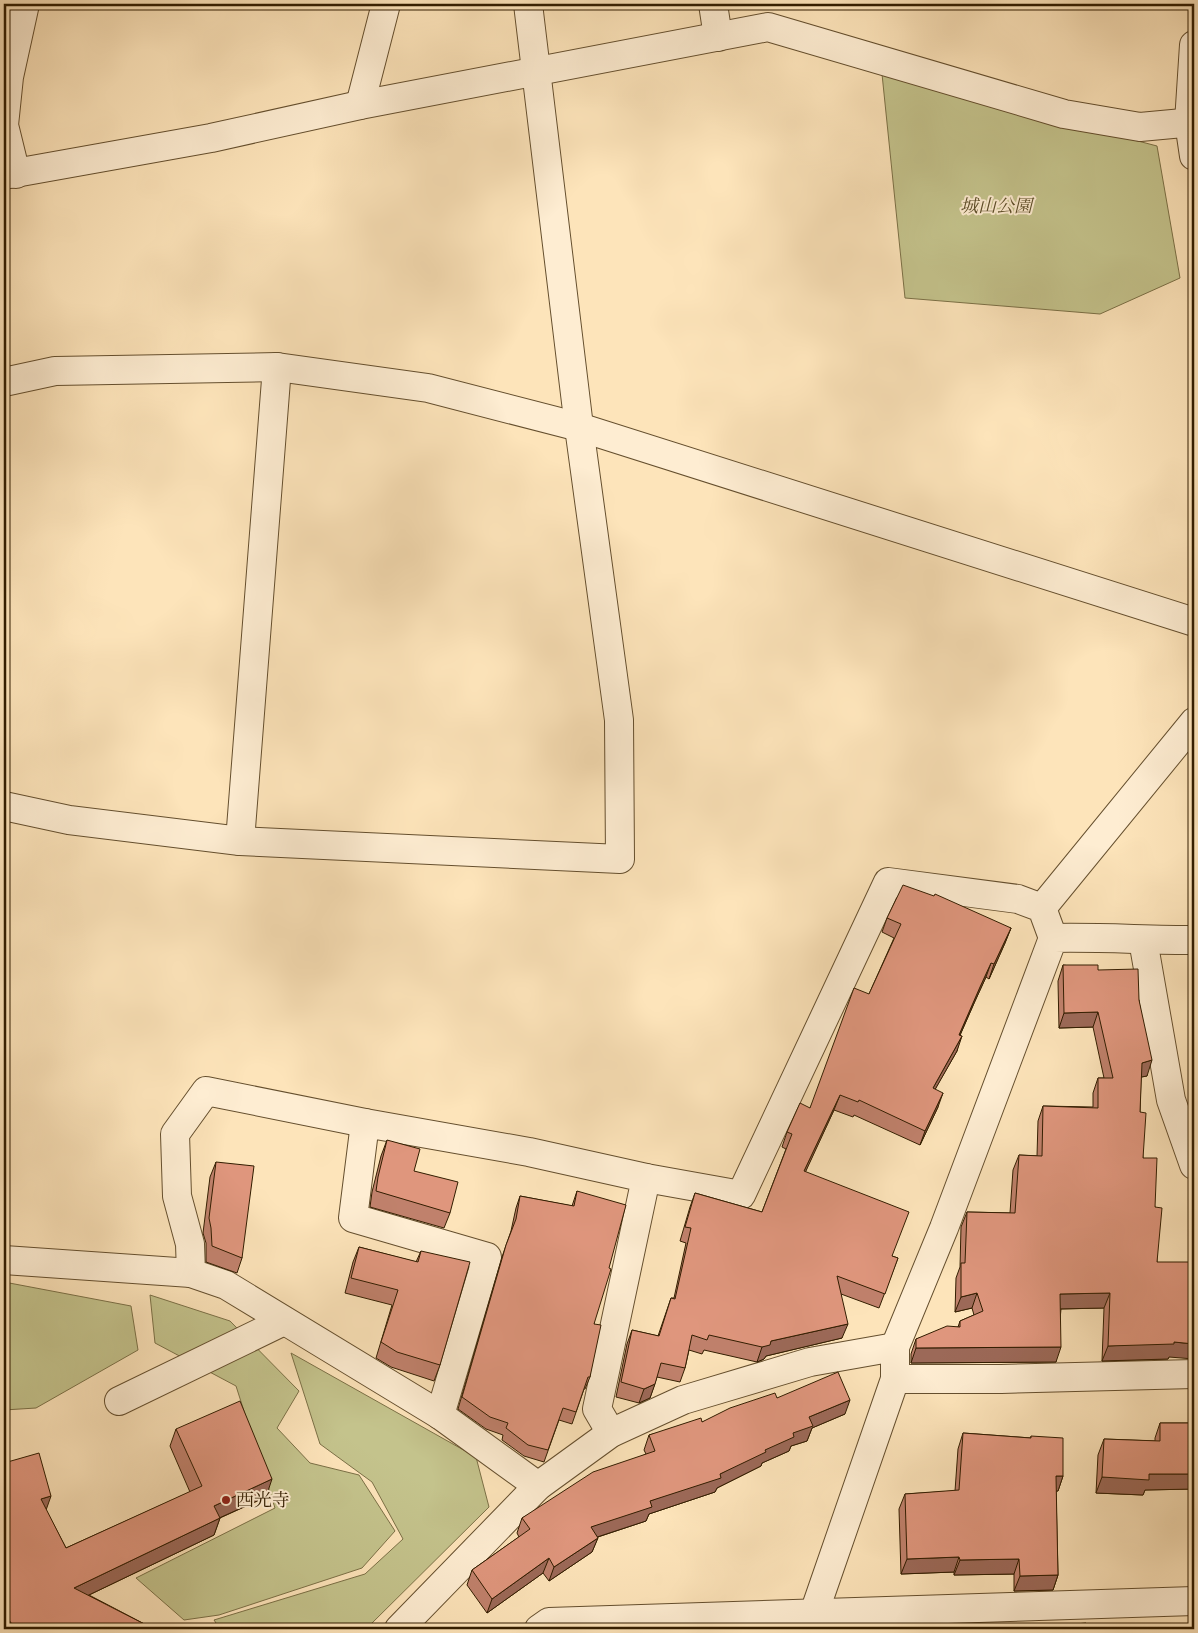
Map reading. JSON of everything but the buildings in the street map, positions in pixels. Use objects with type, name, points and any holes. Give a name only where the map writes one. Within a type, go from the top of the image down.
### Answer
[{"type":"street","points":[[25,4],[9,77],[4,125],[10,175],[211,138],[360,105],[768,27],[1064,114],[1140,127],[1192,122]]},
{"type":"street","points":[[360,105],[386,4]]},
{"type":"street","points":[[4,806],[69,820],[240,841],[620,859],[619,720],[579,427],[528,4]]},
{"type":"street","points":[[713,4],[718,37]]},
{"type":"street","points":[[1194,45],[1192,122],[1194,156]]},
{"type":"street","points":[[240,841],[277,367]]},
{"type":"street","points":[[4,382],[55,371],[277,367],[428,388],[579,427],[1194,622]]},
{"type":"street","points":[[1042,908],[1194,722]]},
{"type":"street","points":[[191,1273],[190,1244],[177,1196],[175,1134],[206,1091],[365,1124],[529,1152],[646,1178],[741,1196],[888,882],[1018,899],[1042,908],[1053,938],[944,1228],[895,1347],[895,1380],[815,1621]]},
{"type":"street","points":[[1053,938],[1098,937],[1143,940],[1194,940]]},
{"type":"street","points":[[1143,940],[1171,1100],[1194,1165]]},
{"type":"street","points":[[365,1124],[353,1218],[487,1257],[440,1415]]},
{"type":"street","points":[[611,1433],[597,1409],[646,1178]]},
{"type":"street","points":[[4,1260],[191,1273],[226,1285],[440,1415],[538,1486]]},
{"type":"street","points":[[119,1401],[284,1321]]},
{"type":"street","points":[[399,1629],[538,1486],[611,1433],[683,1400],[810,1362],[895,1347]]},
{"type":"street","points":[[895,1380],[1194,1374]]},
{"type":"street","points":[[539,1629],[549,1622],[815,1621],[1194,1601]]},
{"type":"green space","name":"城山公園","points":[[882,74],[1157,146],[1180,278],[1100,314],[905,298]]},
{"type":"green space","points":[[4,1282],[131,1306],[138,1350],[36,1408],[4,1410]]},
{"type":"green space","points":[[150,1295],[230,1321],[299,1391],[277,1428],[310,1463],[359,1475],[395,1531],[362,1568],[219,1615],[184,1620],[136,1578],[275,1508],[236,1386],[155,1343]]},
{"type":"green space","points":[[291,1353],[476,1457],[489,1507],[366,1629],[220,1629],[214,1620],[365,1574],[403,1539],[372,1482],[320,1444]]},
{"type":"place","name":"西光寺","points":[[226,1500]]}]
